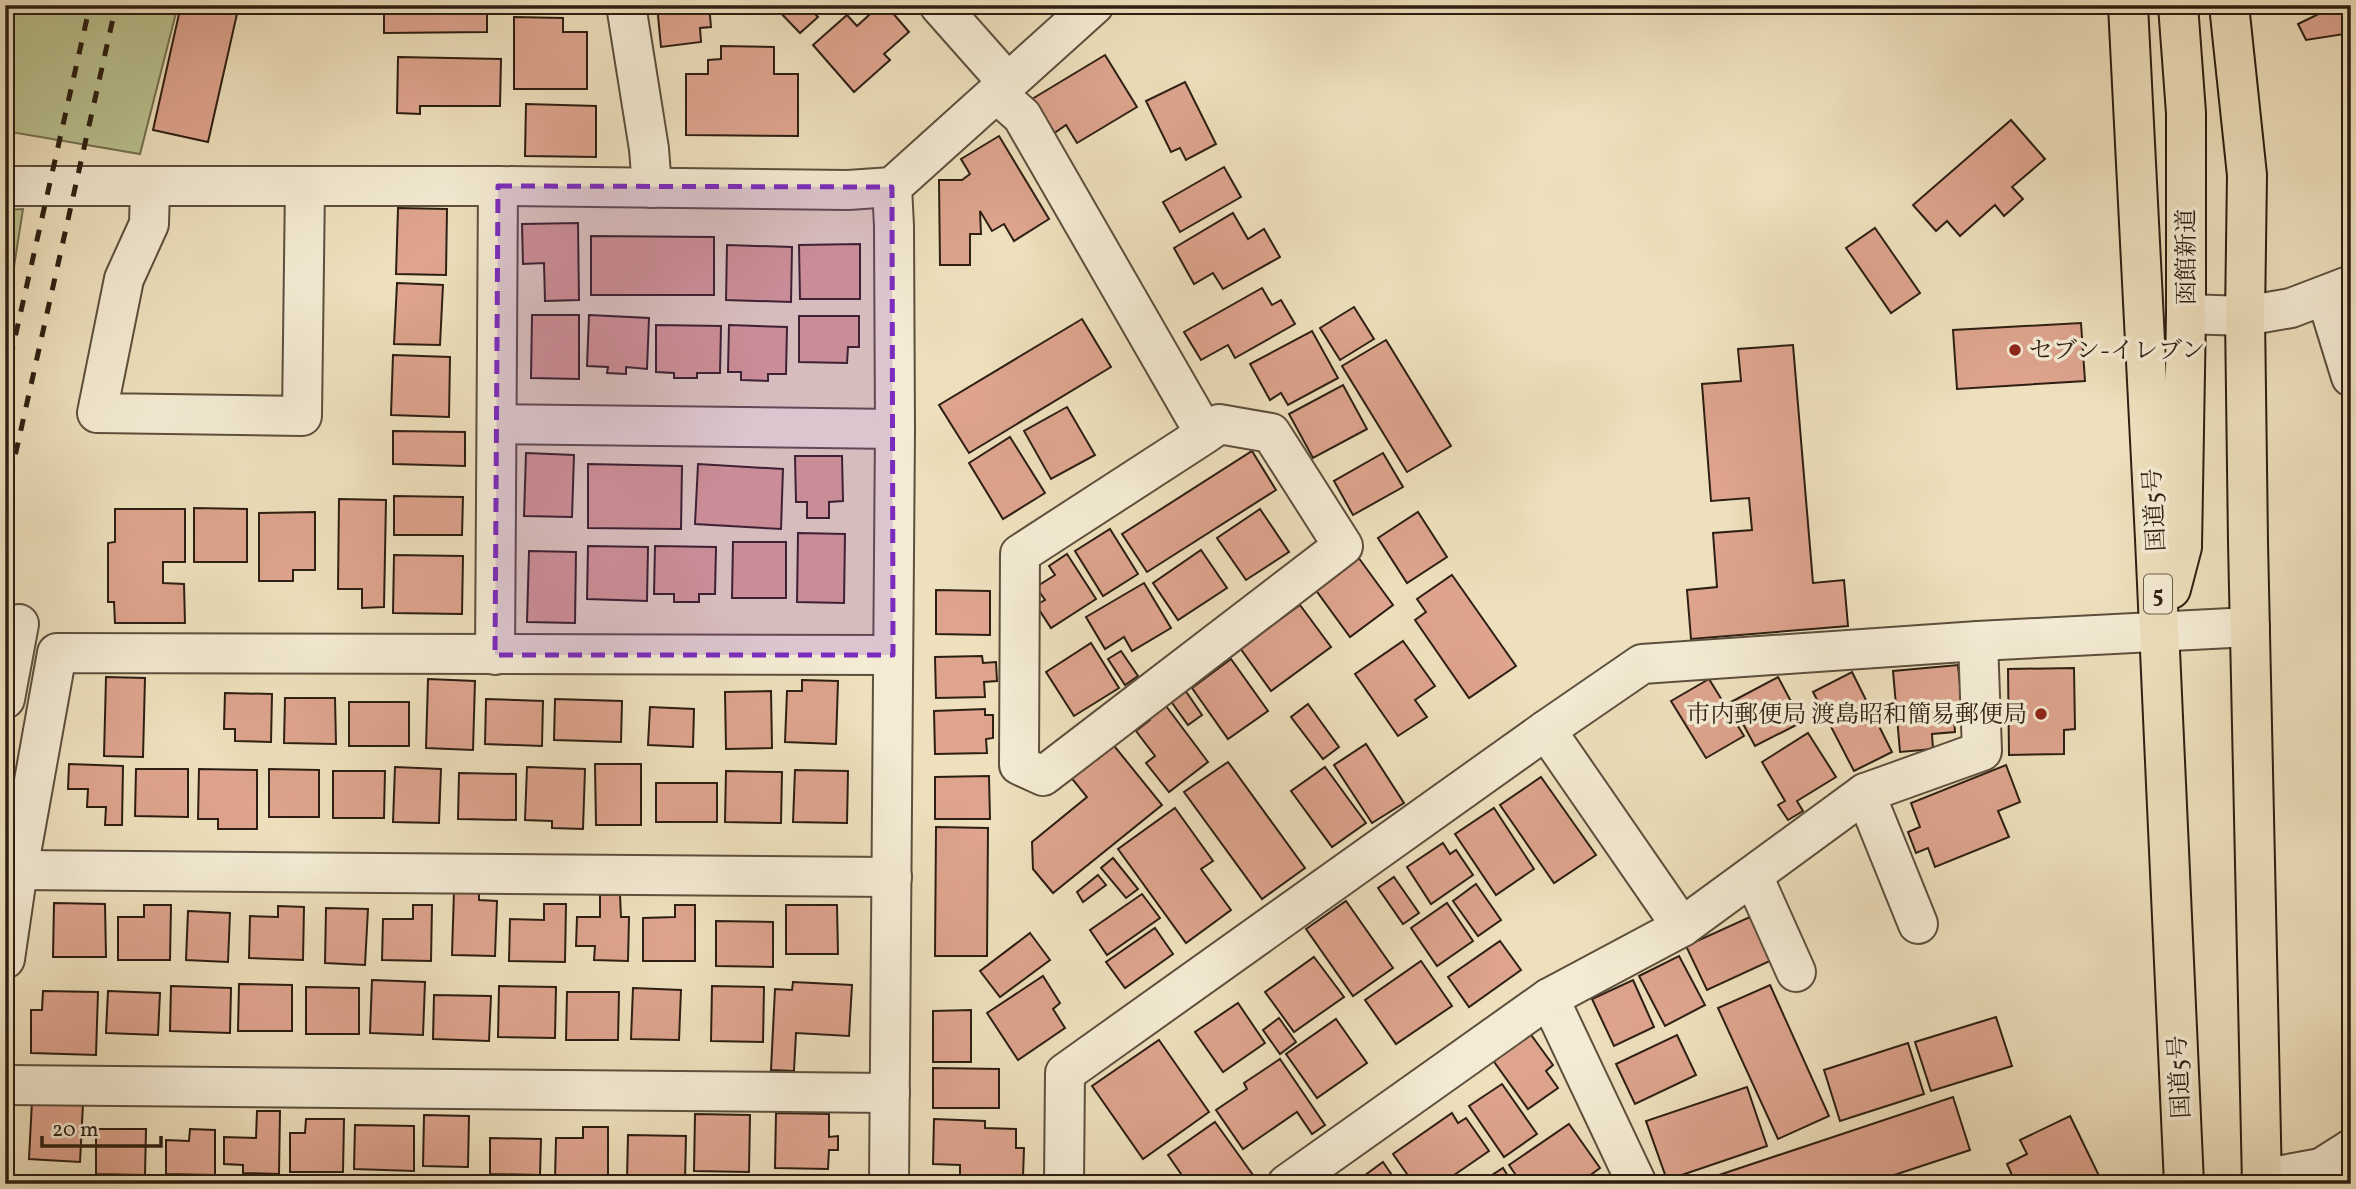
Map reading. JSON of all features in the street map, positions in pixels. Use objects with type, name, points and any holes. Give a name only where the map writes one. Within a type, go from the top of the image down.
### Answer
[{"type":"highway","name":"国道5号","points":[[2127,5],[2160,632],[2184,1184]]},
{"type":"highway","name":"函館新道","points":[[2160,632],[2182,547],[2186,113],[2178,5]]},
{"type":"highway","points":[[2230,5],[2247,175],[2245,316],[2262,1181]]},
{"type":"street","points":[[626,5],[649,149],[652,188]]},
{"type":"street","points":[[939,5],[1022,116],[1205,434]]},
{"type":"street","points":[[5,186],[498,186],[848,190],[892,187],[1094,5]]},
{"type":"street","points":[[150,187],[149,223],[124,279],[97,413],[302,416],[305,186]]},
{"type":"street","points":[[495,655],[498,186]]},
{"type":"street","points":[[889,1184],[895,429],[892,187]]},
{"type":"street","points":[[2186,314],[2245,316],[2291,308],[2338,290],[2351,377]]},
{"type":"street","points":[[497,424],[895,429]]},
{"type":"street","points":[[1219,424],[1271,433],[1343,546],[1043,775],[1019,765],[1020,554],[1205,434],[1219,424]]},
{"type":"street","points":[[5,699],[19,624]]},
{"type":"street","points":[[1064,1184],[1065,1073],[1642,664],[1978,641],[2250,627]]},
{"type":"street","points":[[1287,1184],[1549,998],[1682,927],[1754,877],[1865,793],[1982,751],[1978,641]]},
{"type":"street","points":[[5,959],[57,653],[893,655]]},
{"type":"street","points":[[1546,730],[1682,927]]},
{"type":"street","points":[[1865,793],[1918,924]]},
{"type":"street","points":[[18,870],[892,877]]},
{"type":"street","points":[[1754,877],[1796,972]]},
{"type":"street","points":[[1549,998],[1637,1184]]},
{"type":"street","points":[[5,1085],[890,1093]]},
{"type":"street","points":[[2262,1181],[2321,1168],[2351,1149]]},
{"type":"highlighted area","points":[[498,186],[892,187],[893,655],[495,655]]},
{"type":"green space","points":[[5,5],[178,5],[140,154],[5,131]]},
{"type":"green space","points":[[23,209],[5,324],[5,210]]},
{"type":"building","points":[[181,5],[239,5],[208,142],[153,130]]},
{"type":"building","points":[[384,5],[487,5],[487,32],[384,33]]},
{"type":"building","points":[[657,5],[709,5],[711,27],[700,28],[701,42],[661,47]]},
{"type":"building","points":[[773,5],[806,5],[818,17],[800,33]]},
{"type":"building","points":[[880,5],[886,5],[909,32],[884,54],[890,60],[854,92],[813,45],[847,15],[857,26]]},
{"type":"building","points":[[2337,5],[2351,5],[2351,33],[2306,40],[2298,24]]},
{"type":"building","points":[[514,17],[563,18],[563,32],[587,32],[587,89],[514,89]]},
{"type":"building","points":[[721,46],[774,47],[774,74],[798,74],[798,136],[686,135],[686,74],[708,74],[708,60],[721,59]]},
{"type":"building","points":[[1105,55],[1137,107],[1077,143],[1066,125],[1053,134],[1032,99]]},
{"type":"building","points":[[398,57],[501,59],[500,106],[420,106],[420,114],[397,113]]},
{"type":"building","points":[[1185,82],[1216,144],[1186,160],[1180,148],[1171,152],[1146,101]]},
{"type":"building","points":[[526,104],[596,106],[596,157],[525,156]]},
{"type":"building","points":[[2011,120],[2045,159],[2012,187],[2023,199],[2004,216],[1995,205],[1960,236],[1947,221],[1936,231],[1913,205]]},
{"type":"building","points":[[999,136],[1049,219],[1014,241],[1004,224],[992,231],[980,211],[981,234],[970,234],[970,265],[940,265],[939,180],[962,180],[970,174],[961,159]]},
{"type":"building","points":[[1224,167],[1241,197],[1180,232],[1163,202]]},
{"type":"building","points":[[398,208],[447,209],[446,275],[396,274]]},
{"type":"building","points":[[1233,213],[1248,239],[1264,229],[1280,257],[1223,289],[1213,273],[1194,284],[1174,248]]},
{"type":"building","points":[[578,223],[579,300],[545,301],[544,263],[523,264],[522,224]]},
{"type":"building","points":[[1875,228],[1920,293],[1891,313],[1846,248]]},
{"type":"building","points":[[591,236],[714,237],[714,295],[591,295]]},
{"type":"building","points":[[860,244],[860,299],[800,299],[799,245]]},
{"type":"building","points":[[727,245],[792,247],[791,302],[726,300]]},
{"type":"building","points":[[397,283],[443,285],[440,345],[394,344]]},
{"type":"building","points":[[1262,288],[1272,305],[1281,300],[1295,324],[1235,358],[1228,345],[1201,360],[1184,332]]},
{"type":"building","points":[[1354,307],[1374,339],[1340,360],[1320,328]]},
{"type":"building","points":[[532,315],[579,315],[579,379],[531,378]]},
{"type":"building","points":[[589,315],[649,318],[647,369],[626,367],[626,374],[607,373],[608,367],[587,366]]},
{"type":"building","points":[[799,316],[859,316],[859,347],[848,347],[847,363],[799,362]]},
{"type":"building","points":[[1082,319],[1111,367],[969,453],[939,405]]},
{"type":"building","points":[[2081,323],[2085,381],[1957,389],[1953,330]]},
{"type":"building","points":[[656,325],[721,326],[720,373],[697,373],[697,378],[674,378],[674,373],[656,372]]},
{"type":"building","points":[[729,325],[787,327],[786,374],[768,374],[768,381],[741,380],[741,372],[728,372]]},
{"type":"building","points":[[1312,331],[1338,378],[1288,405],[1281,393],[1270,400],[1250,364]]},
{"type":"building","points":[[1386,340],[1451,446],[1407,472],[1342,366]]},
{"type":"building","points":[[1793,345],[1813,583],[1844,580],[1848,626],[1691,639],[1687,590],[1717,587],[1713,533],[1752,530],[1749,498],[1711,501],[1702,384],[1741,381],[1738,349]]},
{"type":"building","points":[[393,355],[450,357],[449,417],[391,415]]},
{"type":"building","points":[[1343,385],[1367,429],[1313,458],[1289,414]]},
{"type":"building","points":[[1067,407],[1095,455],[1051,479],[1024,431]]},
{"type":"building","points":[[393,431],[465,432],[465,466],[393,464]]},
{"type":"building","points":[[1010,437],[1045,493],[1003,519],[969,463]]},
{"type":"building","points":[[1252,451],[1276,490],[1147,572],[1122,534]]},
{"type":"building","points":[[526,453],[574,455],[572,517],[524,516]]},
{"type":"building","points":[[1383,453],[1403,487],[1353,515],[1334,481]]},
{"type":"building","points":[[795,456],[842,456],[843,501],[829,502],[829,518],[807,518],[807,502],[796,502]]},
{"type":"building","points":[[588,464],[682,466],[681,529],[588,528]]},
{"type":"building","points":[[698,464],[783,469],[781,529],[695,524]]},
{"type":"building","points":[[394,496],[463,497],[462,535],[394,535]]},
{"type":"building","points":[[339,499],[386,500],[384,607],[362,608],[362,589],[338,589]]},
{"type":"building","points":[[194,508],[247,509],[247,562],[194,562]]},
{"type":"building","points":[[115,509],[185,509],[185,562],[163,562],[163,583],[184,584],[185,623],[115,623],[114,602],[108,602],[108,543],[115,542]]},
{"type":"building","points":[[1260,509],[1289,552],[1246,580],[1217,538]]},
{"type":"building","points":[[315,512],[315,570],[293,570],[293,581],[259,581],[259,513]]},
{"type":"building","points":[[1418,512],[1447,557],[1407,583],[1378,538]]},
{"type":"building","points":[[1110,529],[1138,574],[1103,596],[1075,551]]},
{"type":"building","points":[[798,533],[845,534],[844,603],[797,602]]},
{"type":"building","points":[[733,542],[786,542],[786,598],[732,598]]},
{"type":"building","points":[[588,546],[648,547],[647,601],[587,599]]},
{"type":"building","points":[[655,546],[716,547],[715,594],[699,594],[699,602],[674,602],[674,594],[654,594]]},
{"type":"building","points":[[1201,550],[1227,588],[1178,620],[1153,583]]},
{"type":"building","points":[[529,551],[576,552],[575,623],[527,622]]},
{"type":"building","points":[[1067,554],[1096,599],[1051,628],[1036,605],[1045,600],[1036,587],[1055,575],[1049,566]]},
{"type":"building","points":[[394,555],[463,556],[462,614],[393,613]]},
{"type":"building","points":[[1358,557],[1393,605],[1350,637],[1315,589]]},
{"type":"building","points":[[1452,575],[1516,666],[1469,698],[1415,620],[1426,612],[1417,599]]},
{"type":"building","points":[[1144,583],[1171,628],[1132,651],[1124,637],[1105,649],[1086,617]]},
{"type":"building","points":[[936,590],[990,591],[990,635],[936,634]]},
{"type":"building","points":[[1300,605],[1331,647],[1271,691],[1240,648]]},
{"type":"building","points":[[1403,641],[1435,686],[1415,700],[1427,717],[1398,736],[1355,674]]},
{"type":"building","points":[[1091,643],[1119,688],[1074,716],[1046,672]]},
{"type":"building","points":[[1121,651],[1138,676],[1125,685],[1108,659]]},
{"type":"building","points":[[982,656],[983,663],[996,662],[997,681],[984,682],[985,697],[936,698],[935,657]]},
{"type":"building","points":[[1231,659],[1268,711],[1228,739],[1192,688]]},
{"type":"building","points":[[1958,665],[1963,716],[1954,717],[1955,732],[1932,734],[1933,749],[1900,752],[1893,671]]},
{"type":"building","points":[[2074,668],[2075,729],[2064,730],[2064,754],[2009,755],[2008,669]]},
{"type":"building","points":[[1852,672],[1892,752],[1854,771],[1813,692]]},
{"type":"building","points":[[106,677],[145,678],[143,757],[104,756]]},
{"type":"building","points":[[1778,677],[1802,722],[1755,746],[1731,702]]},
{"type":"building","points":[[428,679],[475,681],[473,750],[426,748]]},
{"type":"building","points":[[1709,679],[1744,736],[1706,758],[1671,701]]},
{"type":"building","points":[[802,680],[838,681],[836,744],[785,742],[787,691],[802,691]]},
{"type":"building","points":[[1185,690],[1202,715],[1188,725],[1170,700]]},
{"type":"building","points":[[771,691],[772,748],[726,749],[725,692]]},
{"type":"building","points":[[225,693],[272,694],[271,742],[235,741],[235,729],[224,729]]},
{"type":"building","points":[[285,698],[335,698],[336,744],[284,743]]},
{"type":"building","points":[[486,699],[543,701],[542,746],[485,744]]},
{"type":"building","points":[[555,699],[622,701],[621,742],[554,740]]},
{"type":"building","points":[[349,702],[409,702],[409,746],[349,746]]},
{"type":"building","points":[[1163,702],[1208,762],[1169,792],[1146,763],[1155,756],[1136,731],[1150,720],[1147,715]]},
{"type":"building","points":[[1308,704],[1339,747],[1323,759],[1291,717]]},
{"type":"building","points":[[650,707],[694,709],[693,747],[648,745]]},
{"type":"building","points":[[985,709],[985,715],[993,715],[993,738],[986,739],[987,753],[935,754],[934,711]]},
{"type":"building","points":[[1808,733],[1836,777],[1797,801],[1803,811],[1788,820],[1778,805],[1785,801],[1762,762]]},
{"type":"building","points":[[1111,742],[1162,805],[1053,893],[1033,869],[1032,842],[1087,797],[1069,775]]},
{"type":"building","points":[[1366,744],[1404,803],[1372,823],[1334,765]]},
{"type":"building","points":[[1228,762],[1305,868],[1262,899],[1184,792]]},
{"type":"building","points":[[69,764],[123,766],[122,825],[105,825],[106,807],[87,807],[88,789],[68,789]]},
{"type":"building","points":[[595,764],[641,764],[641,825],[596,825]]},
{"type":"building","points":[[2006,765],[2020,802],[1998,811],[2009,837],[1935,867],[1928,848],[1916,853],[1908,832],[1920,827],[1911,803]]},
{"type":"building","points":[[395,767],[441,769],[439,823],[393,822]]},
{"type":"building","points":[[527,767],[585,769],[583,829],[552,828],[552,821],[525,820]]},
{"type":"building","points":[[1325,767],[1366,823],[1332,847],[1291,791]]},
{"type":"building","points":[[136,769],[188,769],[188,817],[135,816]]},
{"type":"building","points":[[199,769],[257,770],[257,829],[218,829],[218,819],[198,819]]},
{"type":"building","points":[[269,769],[319,770],[319,817],[269,817]]},
{"type":"building","points":[[795,770],[848,771],[847,823],[793,822]]},
{"type":"building","points":[[333,771],[385,771],[384,818],[333,818]]},
{"type":"building","points":[[726,771],[782,772],[781,823],[725,822]]},
{"type":"building","points":[[459,773],[516,774],[516,820],[458,819]]},
{"type":"building","points":[[989,776],[990,819],[935,819],[935,777]]},
{"type":"building","points":[[1541,777],[1596,855],[1554,883],[1500,805]]},
{"type":"building","points":[[656,783],[717,783],[717,822],[656,822]]},
{"type":"building","points":[[1175,808],[1213,861],[1201,869],[1231,910],[1186,943],[1118,849]]},
{"type":"building","points":[[1494,808],[1534,869],[1496,895],[1455,834]]},
{"type":"building","points":[[936,827],[988,828],[987,956],[935,956]]},
{"type":"building","points":[[1443,843],[1450,854],[1456,850],[1473,875],[1431,904],[1407,867]]},
{"type":"building","points":[[1113,858],[1138,889],[1126,898],[1101,868]]},
{"type":"building","points":[[1098,875],[1106,885],[1083,902],[1077,892]]},
{"type":"building","points":[[1394,877],[1419,913],[1403,924],[1378,888]]},
{"type":"building","points":[[1476,884],[1501,920],[1478,936],[1453,901]]},
{"type":"building","points":[[454,890],[479,891],[479,900],[497,901],[495,956],[452,955]]},
{"type":"building","points":[[1142,894],[1160,918],[1107,955],[1090,930]]},
{"type":"building","points":[[600,895],[620,895],[621,917],[629,917],[628,961],[594,960],[595,946],[576,946],[577,917],[600,917]]},
{"type":"building","points":[[1346,901],[1393,968],[1353,996],[1306,929]]},
{"type":"building","points":[[54,903],[105,904],[106,957],[53,957]]},
{"type":"building","points":[[1447,903],[1473,941],[1437,966],[1411,928]]},
{"type":"building","points":[[544,904],[566,904],[565,962],[509,961],[510,919],[544,920]]},
{"type":"building","points":[[144,905],[171,905],[170,960],[118,960],[118,917],[144,917]]},
{"type":"building","points":[[413,905],[432,905],[431,961],[382,960],[383,919],[413,919]]},
{"type":"building","points":[[675,905],[695,905],[695,961],[643,961],[643,918],[675,917]]},
{"type":"building","points":[[786,905],[837,905],[838,954],[786,954]]},
{"type":"building","points":[[278,906],[304,907],[303,960],[249,958],[250,916],[278,917]]},
{"type":"building","points":[[326,908],[368,909],[365,965],[325,963]]},
{"type":"building","points":[[188,911],[230,913],[228,962],[186,960]]},
{"type":"building","points":[[1752,916],[1772,960],[1707,990],[1686,946]]},
{"type":"building","points":[[716,921],[773,922],[773,967],[716,966]]},
{"type":"building","points":[[1155,928],[1173,954],[1125,988],[1106,962]]},
{"type":"building","points":[[1030,933],[1050,960],[1000,997],[980,971]]},
{"type":"building","points":[[1500,941],[1521,970],[1469,1007],[1448,977]]},
{"type":"building","points":[[1679,956],[1705,1005],[1665,1026],[1639,976]]},
{"type":"building","points":[[1314,957],[1344,997],[1294,1032],[1265,992]]},
{"type":"building","points":[[1421,961],[1452,1006],[1396,1044],[1365,1000]]},
{"type":"building","points":[[1043,976],[1060,1003],[1053,1009],[1065,1028],[1018,1060],[987,1013]]},
{"type":"building","points":[[372,980],[425,982],[423,1035],[370,1033]]},
{"type":"building","points":[[1633,980],[1654,1027],[1614,1046],[1592,999]]},
{"type":"building","points":[[793,982],[852,985],[849,1036],[796,1033],[794,1071],[771,1070],[775,989],[792,990]]},
{"type":"building","points":[[239,984],[292,985],[292,1031],[238,1031]]},
{"type":"building","points":[[1770,985],[1829,1116],[1778,1139],[1718,1008]]},
{"type":"building","points":[[171,986],[231,988],[230,1033],[170,1031]]},
{"type":"building","points":[[499,986],[556,987],[555,1038],[498,1037]]},
{"type":"building","points":[[712,986],[764,987],[763,1042],[711,1041]]},
{"type":"building","points":[[306,987],[359,988],[359,1034],[306,1034]]},
{"type":"building","points":[[633,988],[681,990],[679,1040],[631,1039]]},
{"type":"building","points":[[43,991],[98,992],[96,1055],[31,1053],[31,1010],[42,1010]]},
{"type":"building","points":[[108,991],[160,993],[158,1035],[106,1033]]},
{"type":"building","points":[[567,992],[619,992],[618,1040],[566,1040]]},
{"type":"building","points":[[434,995],[491,996],[489,1041],[433,1039]]},
{"type":"building","points":[[1238,1003],[1265,1043],[1223,1072],[1195,1032]]},
{"type":"building","points":[[971,1010],[971,1062],[933,1062],[933,1011]]},
{"type":"building","points":[[1996,1017],[2012,1066],[1931,1091],[1915,1042]]},
{"type":"building","points":[[1279,1018],[1296,1042],[1280,1054],[1263,1030]]},
{"type":"building","points":[[1336,1019],[1367,1063],[1317,1098],[1286,1054]]},
{"type":"building","points":[[1529,1032],[1553,1065],[1546,1071],[1558,1088],[1528,1109],[1492,1059]]},
{"type":"building","points":[[1677,1035],[1696,1075],[1635,1104],[1616,1064]]},
{"type":"building","points":[[1159,1040],[1209,1112],[1143,1159],[1092,1086]]},
{"type":"building","points":[[1908,1043],[1924,1094],[1840,1121],[1824,1070]]},
{"type":"building","points":[[1280,1059],[1325,1125],[1312,1134],[1297,1112],[1243,1149],[1216,1110],[1247,1089],[1244,1083]]},
{"type":"building","points":[[933,1068],[999,1069],[999,1108],[933,1108]]},
{"type":"building","points":[[1502,1084],[1537,1134],[1504,1157],[1469,1106]]},
{"type":"building","points":[[1747,1087],[1767,1146],[1667,1180],[1646,1121]]},
{"type":"building","points":[[1953,1097],[1970,1150],[1867,1184],[1692,1184]]},
{"type":"building","points":[[32,1101],[83,1104],[80,1162],[29,1159]]},
{"type":"building","points":[[257,1111],[280,1111],[279,1174],[243,1173],[243,1165],[224,1164],[224,1137],[256,1138]]},
{"type":"building","points":[[776,1113],[829,1114],[829,1137],[838,1136],[838,1150],[829,1150],[828,1169],[775,1168]]},
{"type":"building","points":[[1452,1113],[1458,1123],[1466,1118],[1489,1151],[1441,1184],[1414,1184],[1393,1154]]},
{"type":"building","points":[[695,1114],[750,1115],[749,1172],[694,1171]]},
{"type":"building","points":[[424,1115],[469,1116],[468,1167],[423,1166]]},
{"type":"building","points":[[2070,1116],[2103,1184],[2016,1184],[2007,1164],[2027,1154],[2020,1140]]},
{"type":"building","points":[[306,1119],[344,1119],[343,1172],[290,1172],[290,1133],[305,1133]]},
{"type":"building","points":[[934,1119],[985,1121],[985,1128],[1016,1129],[1016,1148],[1024,1148],[1023,1177],[960,1175],[960,1165],[933,1164]]},
{"type":"building","points":[[1215,1122],[1253,1175],[1240,1184],[1188,1184],[1168,1155]]},
{"type":"building","points":[[1569,1124],[1600,1168],[1578,1184],[1522,1184],[1509,1165]]},
{"type":"building","points":[[355,1125],[414,1126],[414,1171],[354,1169]]},
{"type":"building","points":[[583,1127],[608,1127],[608,1179],[555,1179],[556,1138],[583,1138]]},
{"type":"building","points":[[96,1129],[146,1129],[145,1175],[96,1174]]},
{"type":"building","points":[[190,1129],[215,1130],[215,1175],[166,1174],[166,1140],[189,1141]]},
{"type":"building","points":[[628,1135],[686,1136],[685,1181],[627,1179]]},
{"type":"building","points":[[490,1138],[541,1139],[540,1175],[490,1174]]},
{"type":"building","points":[[1383,1162],[1398,1184],[1353,1184]]},
{"type":"building","points":[[1503,1168],[1513,1184],[1494,1184],[1489,1177]]},
{"type":"railway","points":[[5,382],[90,5]]},
{"type":"railway","points":[[5,501],[116,5]]},
{"type":"place","name":"セブン-イレブン","points":[[2015,350]]},
{"type":"place","name":"市内郵便局 渡島昭和簡易郵便局","points":[[2041,714]]}]
